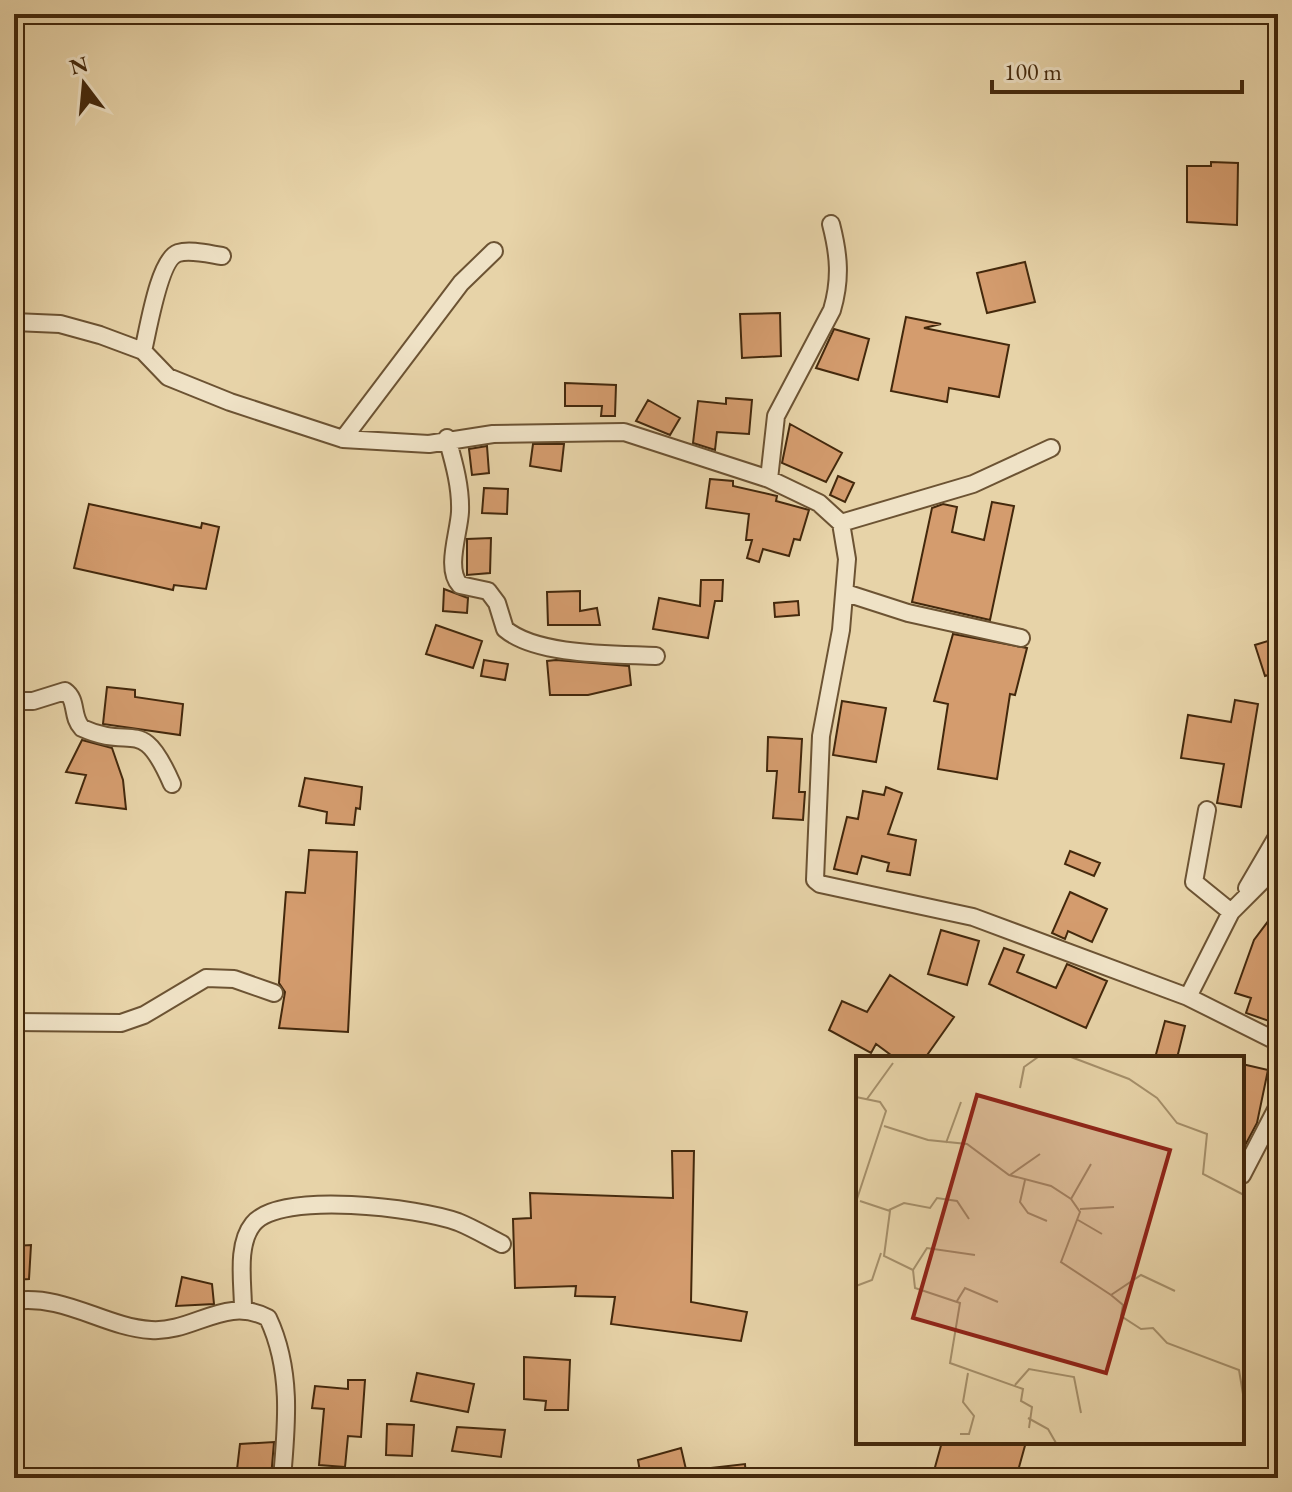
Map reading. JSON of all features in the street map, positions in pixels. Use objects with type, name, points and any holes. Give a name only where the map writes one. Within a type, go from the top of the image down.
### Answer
[{"type":"street","points":[[769,479],[776,416],[832,310],[837,292],[838,253],[831,224]]},
{"type":"street","points":[[143,351],[164,270],[171,256],[181,251],[222,256]]},
{"type":"street","points":[[343,439],[461,283],[494,251]]},
{"type":"street","points":[[14,322],[60,324],[143,351],[168,377],[230,402],[343,439],[429,444],[447,438],[624,432],[769,479],[819,503],[841,523],[847,559],[846,593],[821,736],[815,880],[820,884],[947,908],[1188,997],[1278,1042]]},
{"type":"street","points":[[447,438],[460,497],[455,580],[460,585],[488,591],[497,603],[505,629],[525,641],[588,652],[656,656]]},
{"type":"street","points":[[841,523],[973,484],[1051,448]]},
{"type":"street","points":[[846,593],[908,613],[1021,638]]},
{"type":"street","points":[[14,701],[33,701],[65,691],[70,694],[74,718],[82,728],[136,737],[151,744],[172,784]]},
{"type":"street","points":[[1207,810],[1194,882],[1235,908]]},
{"type":"street","points":[[1188,997],[1278,835]]},
{"type":"street","points":[[1235,908],[1278,865]]},
{"type":"street","points":[[14,1022],[121,1023],[144,1015],[206,978],[234,979],[274,993]]},
{"type":"street","points":[[1244,1171],[1278,1106]]},
{"type":"street","points":[[243,1309],[244,1246],[256,1221],[268,1213],[305,1206],[408,1210],[457,1221],[502,1244]]},
{"type":"street","points":[[14,1301],[45,1301],[148,1330],[171,1330],[213,1314],[243,1309],[268,1318],[279,1342],[287,1400],[282,1478]]},
{"type":"building","points":[[1211,162],[1238,163],[1237,225],[1187,222],[1187,166],[1211,166]]},
{"type":"building","points":[[1025,262],[1035,302],[987,313],[977,273]]},
{"type":"building","points":[[780,313],[781,356],[742,358],[740,314]]},
{"type":"building","points":[[906,317],[941,324],[924,328],[1009,345],[999,397],[949,388],[947,402],[891,391]]},
{"type":"building","points":[[834,329],[869,339],[858,380],[816,368]]},
{"type":"building","points":[[565,383],[616,385],[615,416],[601,416],[602,406],[565,406]]},
{"type":"building","points":[[726,398],[752,400],[749,434],[717,432],[715,450],[693,443],[698,401],[726,404]]},
{"type":"building","points":[[648,400],[680,418],[670,435],[636,421]]},
{"type":"building","points":[[790,424],[842,453],[826,482],[782,463]]},
{"type":"building","points":[[533,444],[564,444],[561,471],[530,466]]},
{"type":"building","points":[[487,446],[489,473],[472,475],[469,449]]},
{"type":"building","points":[[838,476],[854,483],[845,502],[830,495]]},
{"type":"building","points":[[710,479],[733,481],[733,486],[777,496],[776,501],[809,510],[800,540],[794,539],[789,556],[763,549],[759,562],[747,558],[752,540],[746,540],[749,514],[706,508]]},
{"type":"building","points":[[484,488],[508,489],[507,514],[482,513]]},
{"type":"building","points":[[992,502],[1014,506],[990,620],[912,602],[932,508],[943,504],[957,507],[952,532],[984,540]]},
{"type":"building","points":[[89,504],[201,528],[202,523],[219,527],[206,589],[174,585],[173,590],[74,568]]},
{"type":"building","points":[[491,538],[490,573],[467,575],[467,539]]},
{"type":"building","points":[[701,580],[723,580],[722,601],[715,601],[708,638],[653,629],[659,598],[700,606]]},
{"type":"building","points":[[444,589],[468,598],[467,613],[443,611]]},
{"type":"building","points":[[580,591],[580,611],[597,608],[600,625],[548,625],[547,592]]},
{"type":"building","points":[[798,601],[799,615],[775,617],[774,603]]},
{"type":"building","points":[[436,625],[482,641],[473,668],[426,654]]},
{"type":"building","points":[[953,634],[1027,648],[1015,695],[1010,694],[997,779],[938,769],[948,704],[934,701]]},
{"type":"building","points":[[1278,638],[1278,672],[1265,676],[1255,645]]},
{"type":"building","points":[[484,660],[508,664],[505,680],[481,676]]},
{"type":"building","points":[[547,661],[629,666],[631,685],[588,695],[550,695]]},
{"type":"building","points":[[107,687],[135,690],[135,697],[183,704],[180,735],[103,724]]},
{"type":"building","points":[[1235,700],[1258,704],[1241,807],[1217,803],[1224,764],[1181,758],[1188,715],[1231,722]]},
{"type":"building","points":[[842,701],[886,708],[876,762],[833,755]]},
{"type":"building","points":[[768,737],[802,739],[799,792],[805,792],[803,820],[773,818],[777,771],[767,771]]},
{"type":"building","points":[[82,740],[112,748],[123,780],[126,809],[76,803],[86,775],[66,772]]},
{"type":"building","points":[[305,778],[362,787],[360,809],[356,808],[354,825],[326,823],[327,812],[299,806]]},
{"type":"building","points":[[886,787],[902,793],[888,834],[916,840],[910,875],[887,871],[889,863],[862,856],[857,874],[834,869],[847,817],[858,819],[863,791],[884,795]]},
{"type":"building","points":[[309,850],[357,852],[348,1032],[279,1028],[285,992],[279,983],[286,892],[305,893]]},
{"type":"building","points":[[1070,851],[1100,863],[1094,876],[1065,864]]},
{"type":"building","points":[[1070,892],[1107,909],[1092,942],[1068,931],[1065,939],[1052,933]]},
{"type":"building","points":[[1278,908],[1278,1024],[1246,1013],[1251,998],[1235,993],[1254,940]]},
{"type":"building","points":[[941,930],[979,941],[967,985],[928,974]]},
{"type":"building","points":[[1004,948],[1024,955],[1017,972],[1056,988],[1067,964],[1107,981],[1086,1028],[989,984]]},
{"type":"building","points":[[890,975],[954,1017],[926,1056],[892,1056],[876,1044],[871,1053],[829,1030],[842,1001],[867,1012]]},
{"type":"building","points":[[1165,1021],[1185,1026],[1178,1056],[1156,1056]]},
{"type":"building","points":[[1244,1064],[1268,1070],[1257,1123],[1244,1147]]},
{"type":"building","points":[[672,1151],[694,1151],[691,1302],[747,1312],[741,1341],[611,1324],[615,1297],[575,1296],[576,1286],[515,1288],[513,1219],[531,1218],[530,1193],[673,1198]]},
{"type":"building","points":[[31,1245],[29,1279],[14,1280],[14,1246]]},
{"type":"building","points":[[182,1277],[212,1284],[214,1304],[176,1306]]},
{"type":"building","points":[[524,1357],[570,1360],[568,1410],[545,1410],[546,1401],[524,1399]]},
{"type":"building","points":[[417,1373],[474,1384],[468,1412],[411,1401]]},
{"type":"building","points":[[348,1380],[365,1380],[361,1437],[348,1436],[345,1467],[319,1465],[324,1409],[312,1408],[315,1386],[348,1389]]},
{"type":"building","points":[[387,1424],[414,1425],[412,1456],[386,1455]]},
{"type":"building","points":[[457,1427],[505,1430],[501,1457],[452,1451]]},
{"type":"building","points":[[274,1442],[271,1478],[236,1478],[240,1444]]},
{"type":"building","points":[[941,1444],[1025,1444],[1016,1478],[932,1478]]},
{"type":"building","points":[[681,1448],[688,1478],[641,1478],[638,1460]]},
{"type":"building","points":[[745,1464],[746,1478],[703,1478],[703,1469]]}]
